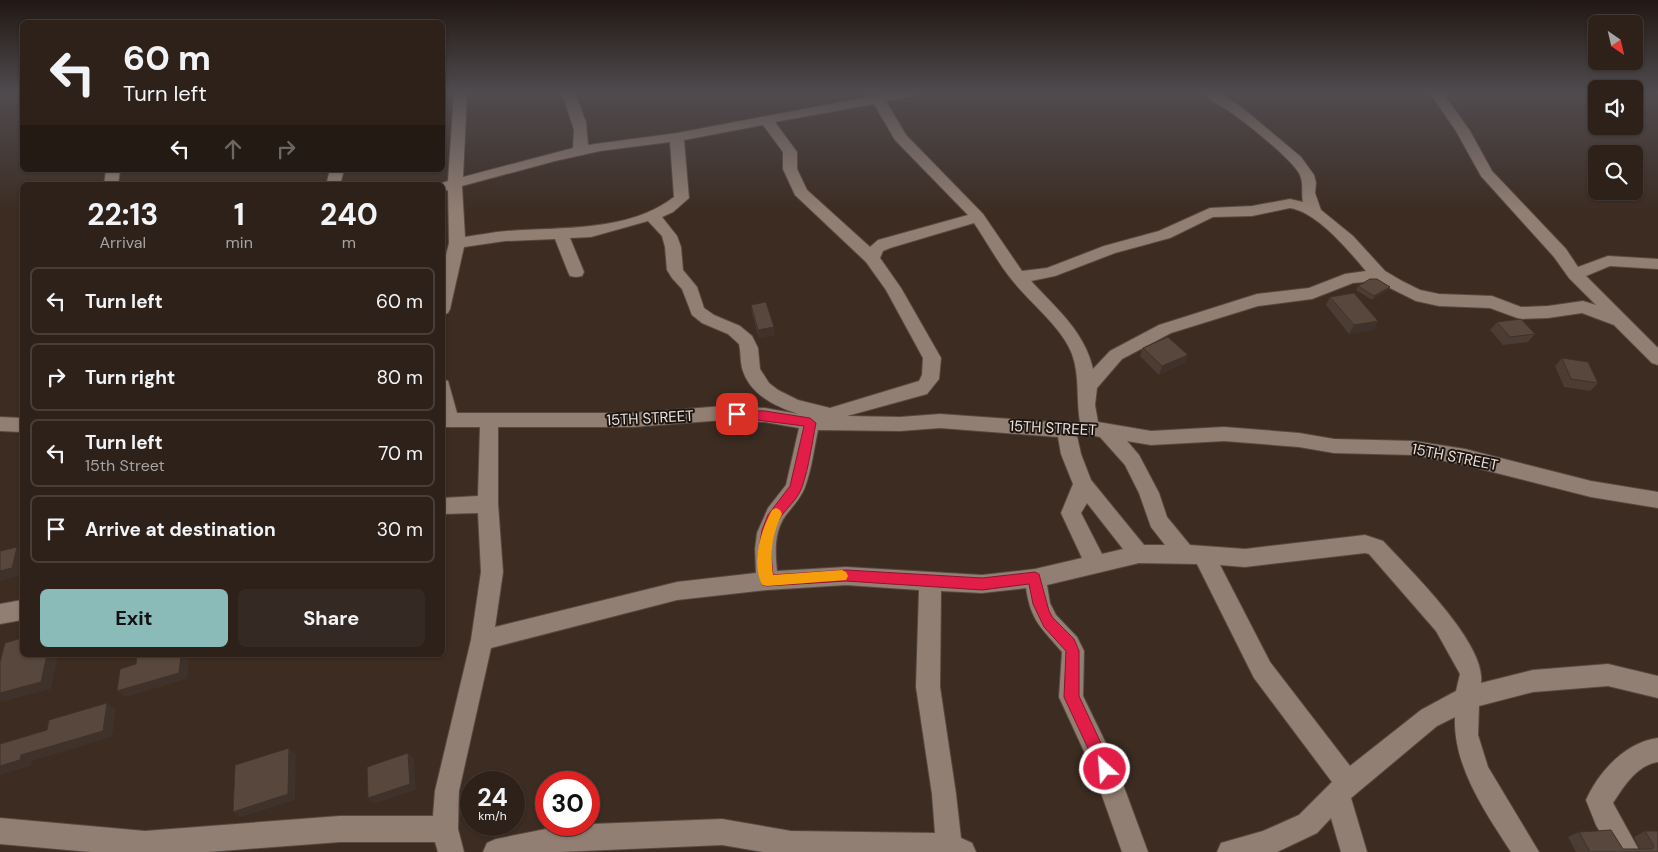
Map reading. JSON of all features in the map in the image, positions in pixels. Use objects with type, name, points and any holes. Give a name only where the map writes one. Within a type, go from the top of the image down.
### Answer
[{"type":"street","points":[[445,290],[451,252],[449,186],[455,133]]},
{"type":"street","points":[[579,152],[583,144],[581,133]]},
{"type":"street","points":[[449,186],[553,157],[600,147],[699,133]]},
{"type":"street","points":[[767,581],[764,556],[768,530],[773,518],[792,495],[796,486],[810,423],[835,413],[921,389],[930,383],[933,370],[932,358],[923,340],[893,288],[872,258],[800,192],[790,169],[790,152],[776,133]]},
{"type":"street","points":[[898,133],[978,217],[1017,276],[1070,334],[1081,354],[1088,386],[1086,405],[1099,430],[1132,460],[1142,476],[1158,521],[1194,555],[1262,670],[1342,789],[1354,852]]},
{"type":"street","points":[[1262,133],[1296,160],[1307,175],[1309,183],[1308,193],[1314,212]]},
{"type":"street","points":[[1464,133],[1486,173],[1560,254],[1575,274],[1658,359]]},
{"type":"street","points":[[451,252],[505,236],[591,232],[651,216],[668,209],[682,198],[677,137]]},
{"type":"street","points":[[1017,276],[1040,275],[1058,270],[1100,253],[1169,233],[1181,228],[1195,218],[1211,213],[1253,211],[1292,203],[1300,204],[1314,212],[1347,240],[1379,274],[1416,295],[1439,300],[1492,302],[1520,312],[1548,312],[1583,307],[1619,320]]},
{"type":"street","points":[[651,216],[664,225],[672,241],[676,272],[691,290],[697,310],[702,316],[728,327],[744,337],[751,354],[752,370],[763,388],[773,396],[799,408],[835,413]]},
{"type":"street","points":[[872,258],[878,248],[884,244],[978,217]]},
{"type":"street","points":[[560,233],[576,272]]},
{"type":"street","points":[[1575,274],[1608,261],[1658,264]]},
{"type":"street","points":[[1088,386],[1116,355],[1166,329],[1257,300],[1312,293],[1352,278],[1379,274]]},
{"type":"street","name":"15TH STREET","points":[[446,421],[523,419],[633,420],[724,413],[765,415],[810,423],[900,424],[940,420],[1066,430],[1099,430],[1151,438],[1224,434],[1299,440],[1334,446],[1414,448],[1465,457],[1591,489],[1658,500]]},
{"type":"street","points":[[0,831],[145,844],[340,829],[448,841],[447,791],[482,640],[492,572],[488,504],[489,421]]},
{"type":"street","points":[[0,424],[20,425]]},
{"type":"street","points":[[1066,430],[1070,454],[1083,484],[1139,554]]},
{"type":"street","points":[[1083,484],[1071,513],[1089,547],[1095,564]]},
{"type":"street","points":[[445,506],[488,504]]},
{"type":"street","points":[[482,640],[677,591],[767,581],[846,576],[982,584],[1035,578],[1139,554],[1245,558],[1356,544],[1376,547],[1444,624],[1464,656],[1471,674],[1467,698],[1466,735],[1478,773],[1526,852]]},
{"type":"street","points":[[1035,578],[1039,604],[1048,622],[1069,644],[1072,651],[1072,697],[1105,769],[1135,852]]},
{"type":"street","points":[[496,852],[566,838],[722,832],[791,844],[956,849],[944,794],[928,687],[930,582]]},
{"type":"street","points":[[0,614],[20,610]]},
{"type":"street","points":[[1230,852],[1265,844],[1308,824],[1342,789],[1429,718],[1467,698],[1533,681],[1608,675],[1658,687]]},
{"type":"street","points":[[1627,852],[1599,800],[1633,758],[1658,750]]},
{"type":"building","points":[[1370,279],[1377,279],[1390,287],[1374,296],[1358,286]]},
{"type":"building","points":[[1354,293],[1378,321],[1354,325],[1330,297]]},
{"type":"building","points":[[766,302],[774,327],[758,330],[751,305]]},
{"type":"building","points":[[1521,319],[1535,334],[1510,337],[1497,322]]},
{"type":"building","points":[[1168,337],[1188,355],[1162,366],[1143,348]]},
{"type":"building","points":[[1562,358],[1588,362],[1598,383],[1571,379]]},
{"type":"building","points":[[17,547],[12,568],[0,571],[0,551]]},
{"type":"building","points":[[20,639],[20,657],[47,657],[41,682],[0,693],[0,662],[5,643]]},
{"type":"building","points":[[137,657],[181,657],[179,673],[117,691],[120,669],[136,664]]},
{"type":"building","points":[[107,703],[103,731],[21,755],[20,760],[0,766],[0,744],[47,730],[49,720]]},
{"type":"building","points":[[289,748],[288,794],[233,812],[235,765]]},
{"type":"building","points":[[408,753],[410,784],[368,798],[367,767]]},
{"type":"building","points":[[1611,830],[1623,849],[1652,849],[1654,846],[1645,831],[1658,831],[1658,852],[1590,852],[1579,832]]},
{"type":"slow traffic","points":[[776,514],[768,530],[764,556],[767,581],[842,576]]},
{"type":"route","points":[[737,414],[765,415],[810,423],[796,486],[792,495],[773,518],[768,530],[764,556],[767,581],[846,576],[982,584],[1035,578],[1039,604],[1048,622],[1069,644],[1072,651],[1072,697],[1105,769]]}]
